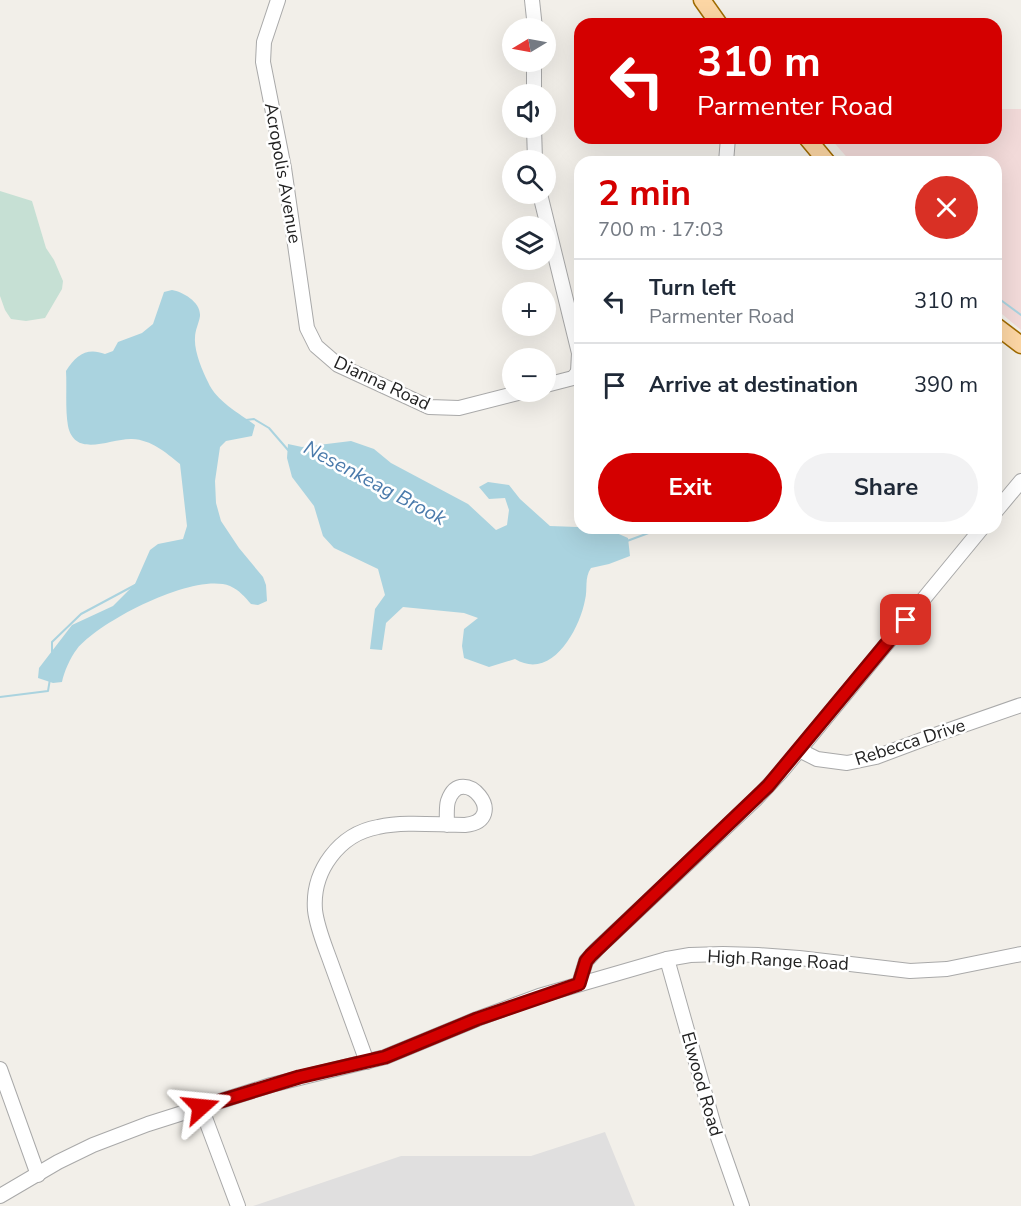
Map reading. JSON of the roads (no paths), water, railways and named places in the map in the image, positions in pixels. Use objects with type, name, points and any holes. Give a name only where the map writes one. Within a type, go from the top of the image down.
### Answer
[{"type":"main road","points":[[702,0],[715,18]]},
{"type":"main road","points":[[812,144],[822,156]]},
{"type":"main road","points":[[1002,331],[1021,345]]},
{"type":"street","name":"Acropolis Avenue","points":[[278,0],[264,42],[263,62],[285,176],[307,328],[316,346]]},
{"type":"street","points":[[532,0],[534,18]]},
{"type":"street","points":[[542,204],[574,333]]},
{"type":"street","name":"Dianna Road","points":[[316,346],[338,365],[429,407],[459,408],[502,397]]},
{"type":"street","points":[[556,382],[574,377]]},
{"type":"street","points":[[1002,504],[1021,481]]},
{"type":"street","points":[[579,984],[586,961],[591,955],[755,800],[977,534]]},
{"type":"street","name":"Rebecca Drive","points":[[799,750],[817,759],[847,763],[876,758],[1021,705]]},
{"type":"street","points":[[367,1062],[317,923],[315,897],[317,885],[327,861],[335,851],[360,832],[378,826],[447,825]]},
{"type":"street","name":"High Range Road","points":[[0,1196],[58,1162],[102,1141],[148,1124],[299,1077],[367,1062],[403,1051],[523,1002],[667,960],[690,955],[758,955],[910,971],[947,969],[1021,954]]},
{"type":"street","name":"Elwood Road","points":[[667,960],[711,1117],[742,1206]]},
{"type":"street","points":[[0,1069],[38,1175]]},
{"type":"street","points":[[201,1107],[238,1206]]},
{"type":"water","points":[[172,290],[191,299],[198,306],[200,316],[195,335],[196,349],[212,389],[228,406],[255,425],[252,436],[226,441],[220,447],[215,481],[216,503],[221,521],[239,548],[263,577],[267,601],[258,605],[251,604],[230,586],[214,584],[172,592],[126,613],[89,638],[72,657],[62,682],[53,683],[38,678],[39,668],[72,625],[113,606],[135,584],[150,550],[158,544],[183,539],[187,526],[180,464],[158,447],[139,440],[95,445],[78,442],[72,436],[68,426],[67,413],[66,371],[74,361],[87,352],[105,354],[113,351],[118,342],[142,333],[153,324],[164,292]]},
{"type":"water","points":[[351,441],[374,449],[391,463],[468,504],[496,530],[507,525],[509,510],[505,498],[489,499],[479,487],[488,482],[509,485],[520,499],[550,526],[574,527],[574,534],[619,534],[628,538],[630,556],[591,568],[585,600],[577,625],[561,649],[551,658],[540,663],[528,664],[515,659],[489,667],[464,658],[462,646],[464,629],[478,618],[464,613],[403,607],[386,623],[382,650],[370,649],[375,609],[385,595],[378,569],[334,548],[323,536],[314,506],[292,477],[287,458],[288,444],[302,447]]},
{"type":"waterway","name":"Nesenkeag Brook","points":[[1002,301],[1021,315]]},
{"type":"waterway","name":"Nesenkeag Brook","points":[[246,420],[254,419],[269,428],[288,450]]},
{"type":"waterway","name":"Nesenkeag Brook","points":[[627,541],[646,534]]},
{"type":"waterway","name":"Nesenkeag Brook","points":[[52,653],[52,642],[81,614],[137,584]]},
{"type":"waterway","name":"Nesenkeag Brook","points":[[0,697],[48,691],[50,679]]}]
